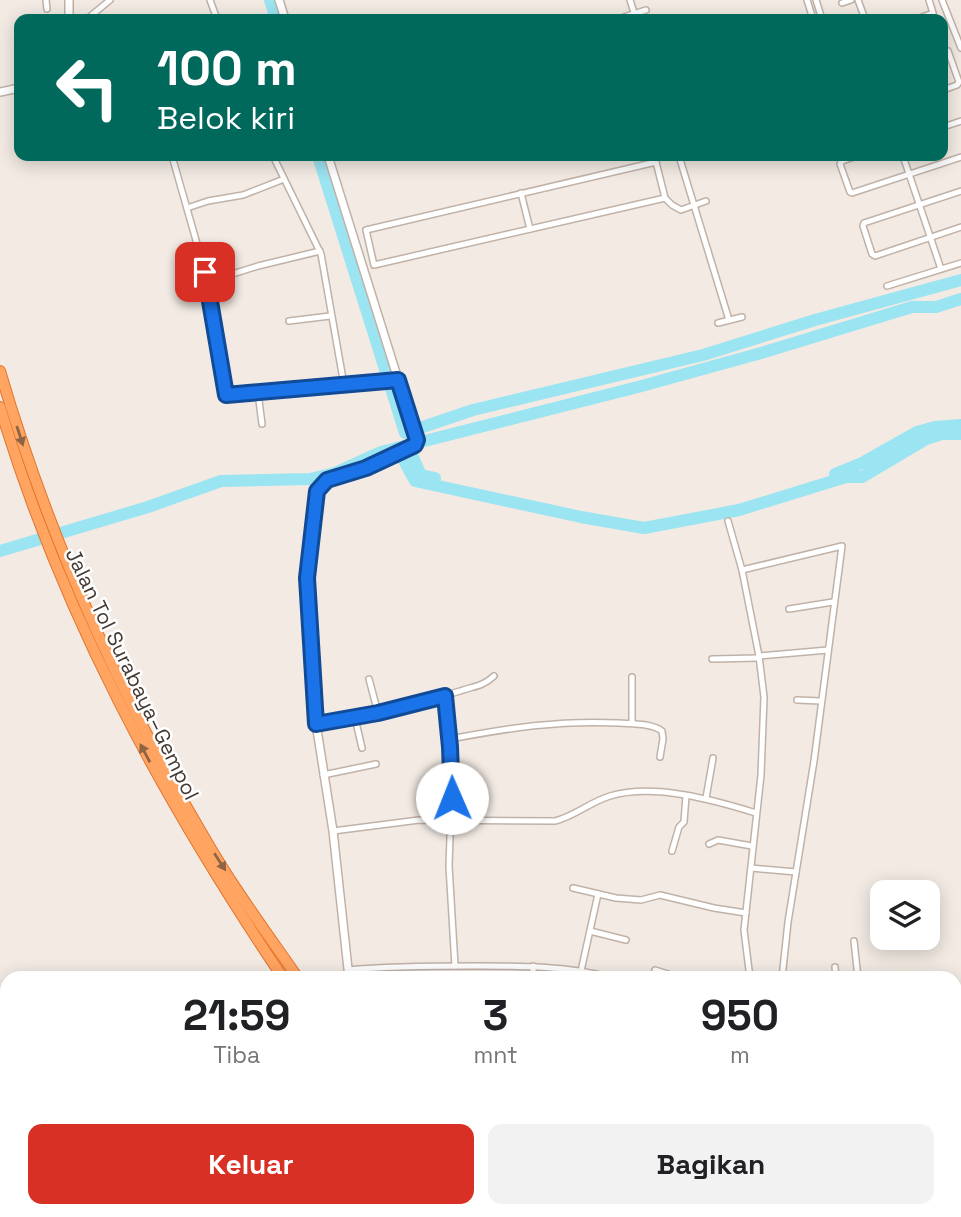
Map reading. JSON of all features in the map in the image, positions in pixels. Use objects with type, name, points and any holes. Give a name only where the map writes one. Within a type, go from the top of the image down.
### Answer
[{"type":"highway","name":"Jalan Tol Surabaya–Gempol","points":[[0,371],[49,535],[97,634],[205,840],[293,971]]},
{"type":"highway","name":"Jalan Tol Surabaya–Gempol","points":[[0,407],[91,645],[134,733],[234,905],[278,971]]},
{"type":"street","points":[[46,0],[47,9]]},
{"type":"street","points":[[92,14],[110,0]]},
{"type":"street","points":[[842,3],[851,0]]},
{"type":"street","points":[[640,14],[646,10]]},
{"type":"street","points":[[948,15],[961,46]]},
{"type":"street","points":[[948,54],[959,84],[948,88]]},
{"type":"street","points":[[843,161],[840,162],[851,193],[961,157]]},
{"type":"street","points":[[173,161],[207,282],[226,395],[387,383],[397,380]]},
{"type":"street","points":[[275,161],[320,251],[344,385]]},
{"type":"street","points":[[330,161],[416,443],[366,468],[327,480],[317,491],[307,578],[316,724],[333,831],[348,971]]},
{"type":"street","points":[[681,161],[729,320]]},
{"type":"street","points":[[905,161],[941,269]]},
{"type":"street","points":[[665,198],[374,265],[366,230],[656,162],[665,198],[671,205],[681,210],[706,201]]},
{"type":"street","points":[[187,208],[243,195],[284,179]]},
{"type":"street","points":[[961,191],[864,223],[863,226],[873,256],[961,227]]},
{"type":"street","points":[[521,194],[530,229]]},
{"type":"street","points":[[207,282],[320,251]]},
{"type":"street","points":[[887,286],[961,263]]},
{"type":"street","points":[[289,321],[330,316]]},
{"type":"street","points":[[718,323],[742,317]]},
{"type":"street","points":[[258,393],[262,424]]},
{"type":"street","points":[[728,521],[742,570],[764,690],[764,730],[746,913],[745,942],[749,971]]},
{"type":"street","points":[[742,570],[842,546],[783,971]]},
{"type":"street","points":[[789,609],[833,602]]},
{"type":"street","points":[[712,659],[828,650]]},
{"type":"street","points":[[316,724],[355,718],[445,696],[482,686],[494,676]]},
{"type":"street","points":[[632,677],[632,723]]},
{"type":"street","points":[[369,679],[378,713]]},
{"type":"street","points":[[445,696],[450,740],[452,820],[449,866],[455,965]]},
{"type":"street","points":[[797,700],[821,701]]},
{"type":"street","points":[[355,718],[362,748]]},
{"type":"street","points":[[450,740],[534,724],[632,723],[656,727],[662,731],[660,757]]},
{"type":"street","points":[[706,799],[713,758]]},
{"type":"street","points":[[323,775],[376,764]]},
{"type":"street","points":[[333,831],[407,821],[555,821],[616,794],[647,792],[706,799],[756,813]]},
{"type":"street","points":[[672,851],[679,827],[684,821],[686,796]]},
{"type":"street","points":[[709,844],[718,840],[752,846]]},
{"type":"street","points":[[751,868],[796,872]]},
{"type":"street","points":[[573,888],[641,900],[660,895],[746,913]]},
{"type":"street","points":[[363,971],[383,967],[455,965],[533,966],[581,971],[598,894]]},
{"type":"street","points":[[590,931],[626,940]]},
{"type":"street","points":[[854,940],[857,971]]},
{"type":"street","points":[[533,966],[533,971]]},
{"type":"street","points":[[835,967],[835,971]]},
{"type":"waterway","points":[[270,0],[274,14]]},
{"type":"waterway","points":[[320,161],[405,433],[473,410],[703,355],[815,320],[961,280]]},
{"type":"waterway","points":[[0,551],[148,507],[221,481],[310,479],[335,473],[381,452],[638,387],[912,307],[936,307],[961,299]]},
{"type":"waterway","points":[[835,474],[862,463],[917,432],[935,427],[961,425]]},
{"type":"waterway","points":[[397,448],[415,481],[644,528],[739,510],[846,477],[862,477],[926,439],[942,434],[961,434]]},
{"type":"waterway","points":[[410,451],[421,475],[435,478]]},
{"type":"route","points":[[205,272],[226,395],[398,380],[417,440],[415,445],[366,468],[327,480],[317,491],[307,569],[316,724],[403,708],[445,696],[452,798]]}]
